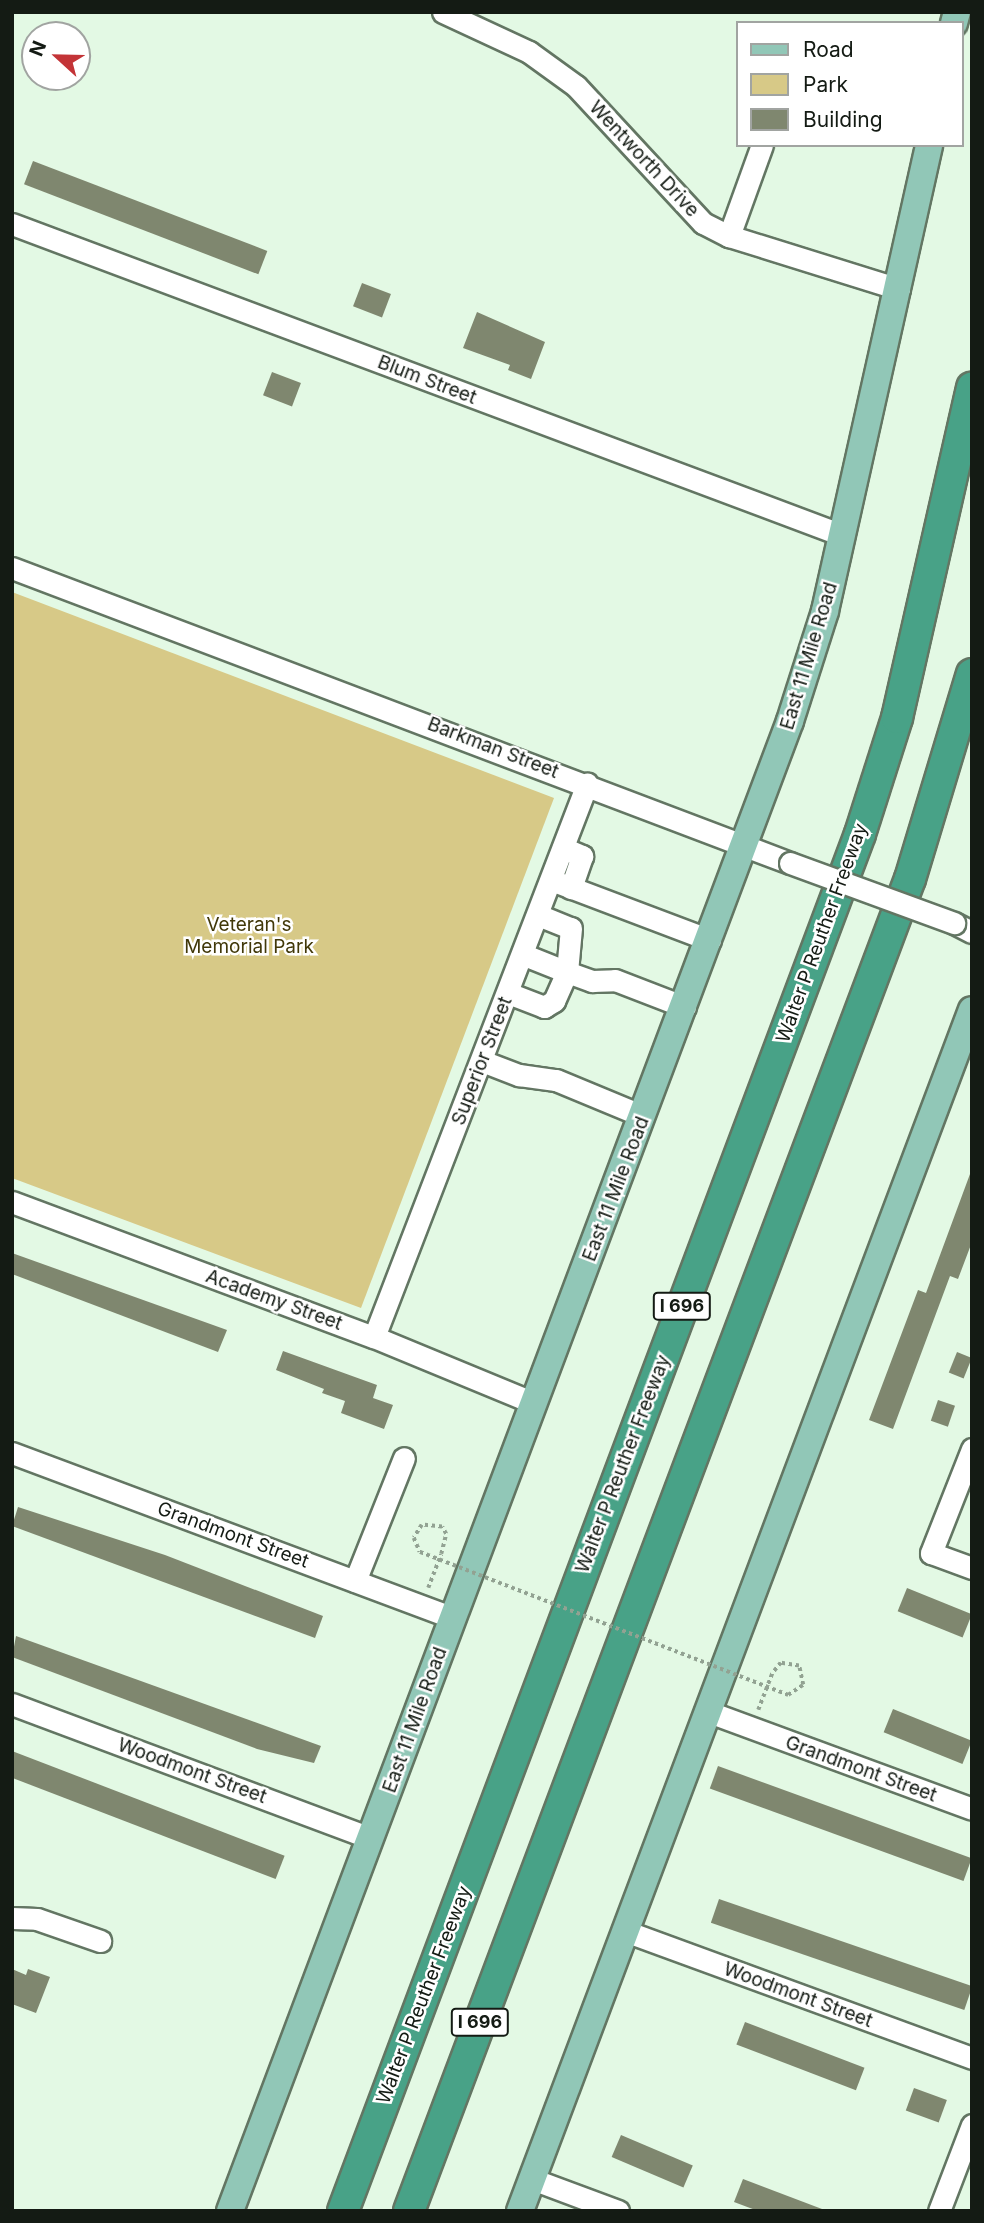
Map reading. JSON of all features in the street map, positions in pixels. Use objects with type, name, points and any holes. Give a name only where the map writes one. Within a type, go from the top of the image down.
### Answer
[{"type":"highway","name":"Walter P Reuther Freeway","points":[[343,2211],[860,834],[897,718],[972,387]]},
{"type":"highway","name":"I 696","points":[[409,2211],[911,879],[972,674]]},
{"type":"main road","name":"East 11 Mile Road","points":[[230,2211],[745,847],[806,673],[842,536],[929,147]]},
{"type":"main road","points":[[520,2211],[625,1931],[964,1052],[972,1010]]},
{"type":"street","name":"Wentworth Drive","points":[[443,12],[519,46],[576,86],[703,223],[729,236],[899,289]]},
{"type":"street","points":[[729,236],[761,147]]},
{"type":"street","name":"Blum Street","points":[[12,224],[842,536]]},
{"type":"street","name":"Barkman Street","points":[[12,568],[963,928]]},
{"type":"street","name":"Superior Street","points":[[374,1337],[538,915],[561,884],[563,848],[587,784]]},
{"type":"street","points":[[561,884],[710,940]]},
{"type":"street","points":[[508,993],[544,1007],[554,1001],[567,972],[571,928],[538,915]]},
{"type":"street","points":[[523,954],[592,981],[615,980],[685,1007]]},
{"type":"street","points":[[482,1061],[519,1075],[556,1080],[643,1116]]},
{"type":"street","name":"Academy Street","points":[[12,1202],[374,1337],[534,1404]]},
{"type":"street","points":[[972,1449],[931,1553],[972,1568]]},
{"type":"street","name":"Grandmont Street","points":[[12,1453],[453,1618]]},
{"type":"street","points":[[355,1581],[404,1458]]},
{"type":"street","name":"Woodmont Street","points":[[12,1704],[371,1838]]},
{"type":"street","name":"Grandmont Street","points":[[709,1712],[972,1810]]},
{"type":"street","points":[[12,1918],[37,1919],[100,1941]]},
{"type":"street","name":"Woodmont Street","points":[[625,1931],[972,2058]]},
{"type":"street","points":[[939,2211],[972,2125]]},
{"type":"street","points":[[532,2179],[618,2211]]},
{"type":"path","points":[[439,1594],[427,1589],[441,1554],[446,1534],[442,1527],[422,1525],[414,1538],[420,1552],[452,1565],[720,1668],[745,1678],[758,1683],[771,1688],[788,1695],[803,1685],[799,1665],[781,1662],[772,1674],[768,1685],[764,1696],[751,1729]]},
{"type":"green space","name":"Veteran's Memorial Park","points":[[12,592],[554,798],[361,1308],[12,1178]]},
{"type":"building","points":[[33,161],[267,251],[258,274],[24,184]]},
{"type":"building","points":[[362,283],[391,294],[382,317],[353,306]]},
{"type":"building","points":[[477,312],[545,342],[531,379],[508,370],[510,365],[463,348]]},
{"type":"building","points":[[272,372],[301,383],[292,406],[263,395]]},
{"type":"building","points":[[970,1174],[972,1242],[958,1279],[950,1276],[893,1429],[869,1420],[918,1290],[926,1293]]},
{"type":"building","points":[[12,1253],[227,1330],[218,1352],[12,1274]]},
{"type":"building","points":[[283,1351],[377,1385],[373,1398],[393,1405],[384,1429],[341,1413],[345,1401],[322,1393],[324,1389],[276,1370]]},
{"type":"building","points":[[957,1352],[972,1358],[964,1378],[949,1372]]},
{"type":"building","points":[[938,1400],[955,1406],[948,1427],[931,1421]]},
{"type":"building","points":[[18,1507],[165,1555],[323,1616],[315,1638],[12,1526]]},
{"type":"building","points":[[907,1588],[972,1614],[963,1637],[898,1611]]},
{"type":"building","points":[[16,1636],[321,1746],[314,1763],[257,1749],[12,1657]]},
{"type":"building","points":[[893,1709],[972,1741],[962,1764],[884,1732]]},
{"type":"building","points":[[12,1751],[285,1856],[276,1879],[12,1778]]},
{"type":"building","points":[[718,1766],[972,1858],[964,1881],[710,1789]]},
{"type":"building","points":[[719,1899],[972,1986],[964,2010],[711,1923]]},
{"type":"building","points":[[12,1969],[26,1975],[28,1969],[50,1977],[36,2013],[12,2004]]},
{"type":"building","points":[[745,2022],[864,2068],[856,2090],[736,2044]]},
{"type":"building","points":[[914,2088],[947,2100],[939,2123],[906,2111]]},
{"type":"building","points":[[621,2135],[693,2165],[683,2188],[612,2157]]},
{"type":"building","points":[[743,2179],[822,2209],[758,2211],[734,2202]]}]
